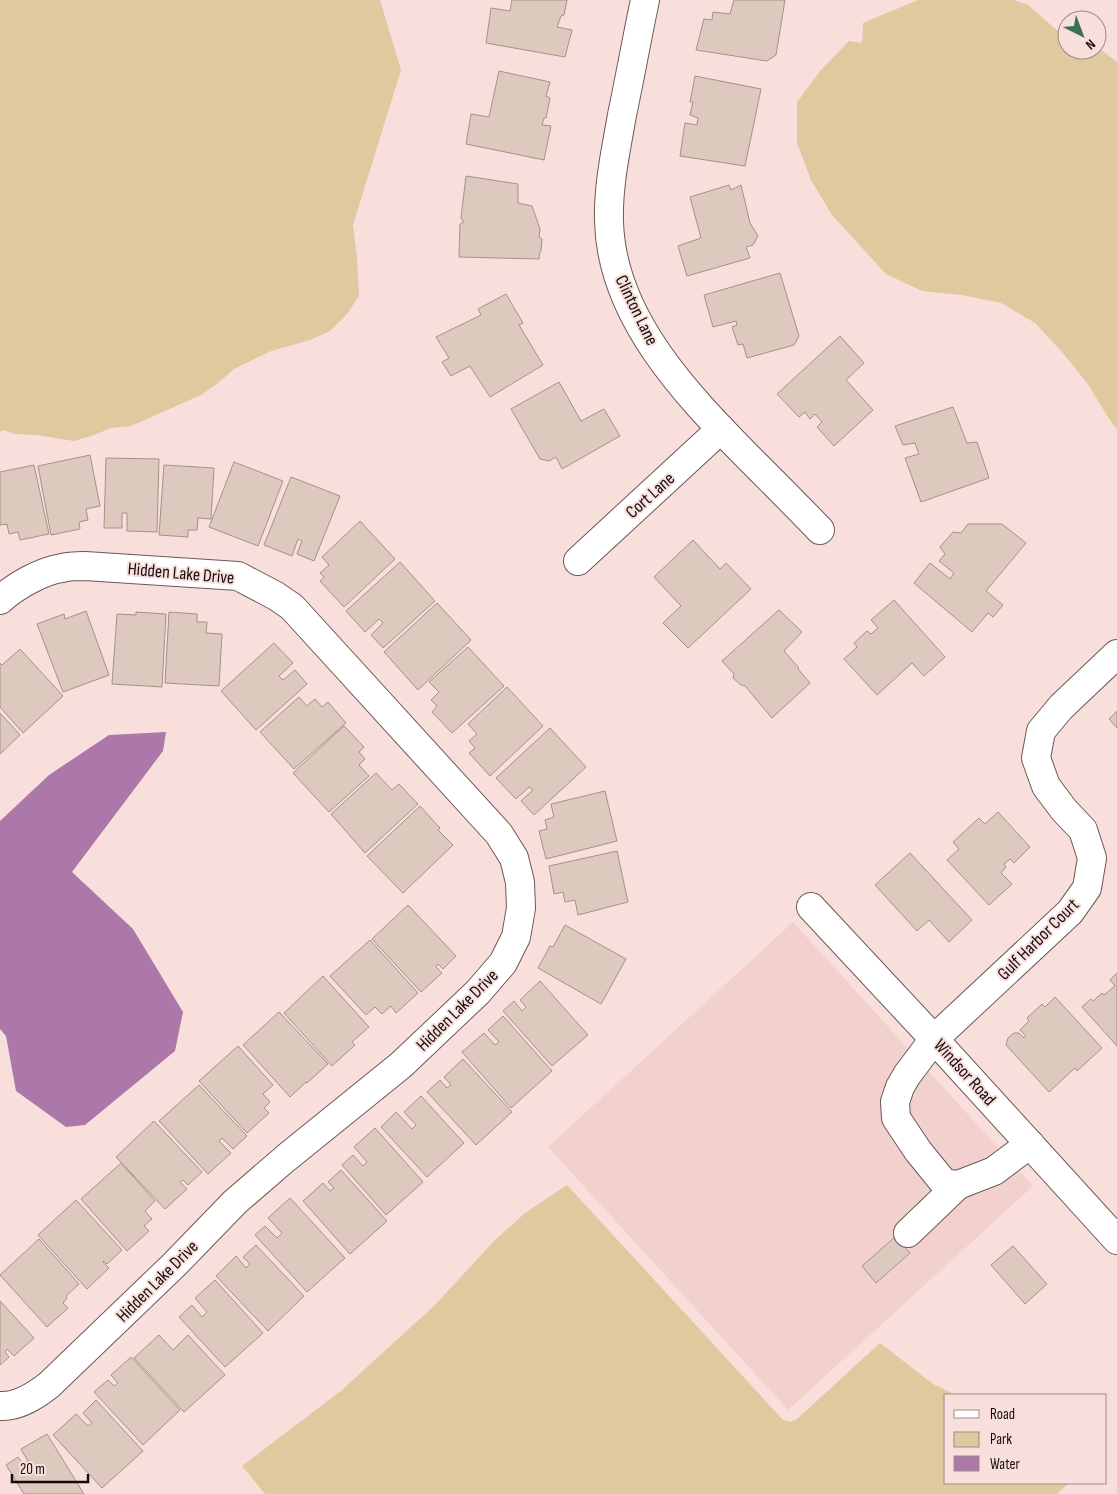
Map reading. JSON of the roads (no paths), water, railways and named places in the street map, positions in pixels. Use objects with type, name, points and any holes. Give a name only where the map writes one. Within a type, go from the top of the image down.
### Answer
[{"type":"street","name":"Clinton Lane","points":[[645,0],[612,168],[609,196],[611,246],[618,273],[626,297],[639,323],[671,371],[721,430],[820,530]]},
{"type":"street","name":"Cort Lane","points":[[578,561],[721,430]]},
{"type":"street","name":"Hidden Lake Drive","points":[[0,600],[9,591],[36,577],[61,568],[85,566],[238,576],[276,596],[292,607],[499,834],[514,858],[520,882],[521,908],[516,937],[503,963],[478,992],[401,1065],[235,1202],[175,1264],[49,1385],[11,1407],[0,1406]]},
{"type":"street","name":"Gulf Harbor Court","points":[[958,1185],[944,1183],[918,1151],[896,1118],[896,1102],[900,1087],[934,1039],[1070,912],[1087,888],[1092,858],[1082,830],[1046,786],[1036,758],[1040,731],[1061,707],[1117,654]]},
{"type":"street","name":"Windsor Road","points":[[811,907],[1117,1240]]},
{"type":"street","points":[[908,1233],[958,1185],[994,1172],[1030,1144]]},
{"type":"water","points":[[166,732],[163,751],[72,872],[133,929],[183,1012],[175,1051],[85,1125],[66,1127],[16,1091],[6,1036],[0,1029],[0,821],[49,775],[109,735]]}]
